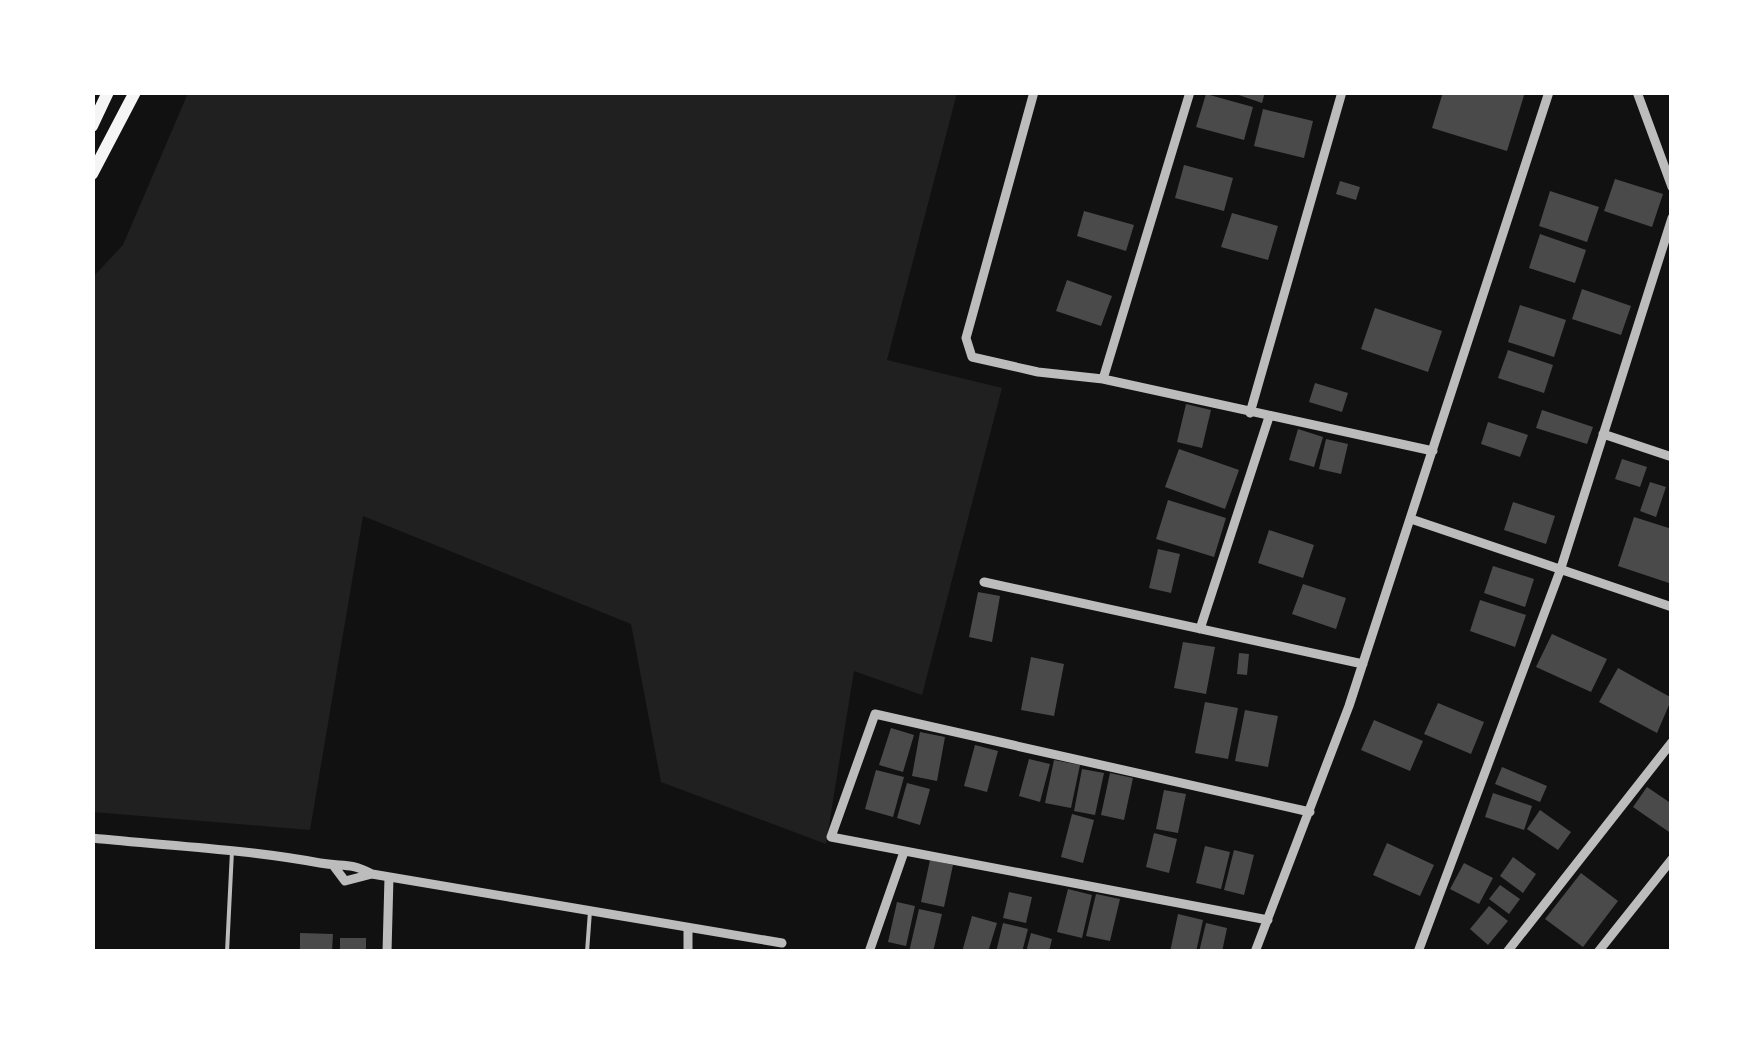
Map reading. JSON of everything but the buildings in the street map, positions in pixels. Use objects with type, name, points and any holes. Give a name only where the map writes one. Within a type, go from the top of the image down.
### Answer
[{"type":"main road","points":[[92,126],[108,92]]},
{"type":"main road","points":[[92,174],[135,92]]},
{"type":"street","points":[[1034,92],[966,348],[972,357],[1038,372],[1103,379],[1434,451]]},
{"type":"street","points":[[1103,379],[1190,92]]},
{"type":"street","points":[[1250,413],[1342,92]]},
{"type":"street","points":[[1255,952],[1363,664],[1548,92]]},
{"type":"street","points":[[1637,92],[1672,187]]},
{"type":"street","points":[[1418,952],[1560,572],[1672,218]]},
{"type":"street","points":[[1200,629],[1269,417]]},
{"type":"street","points":[[1603,434],[1672,456]]},
{"type":"street","points":[[1411,519],[1672,607]]},
{"type":"street","points":[[984,582],[1363,664]]},
{"type":"street","points":[[1268,920],[832,837],[875,714],[1310,812]]},
{"type":"street","points":[[1507,952],[1672,742]]},
{"type":"street","points":[[92,838],[333,865],[349,862],[388,877],[782,943]]},
{"type":"street","points":[[869,952],[904,852]]},
{"type":"street","points":[[1598,952],[1672,859]]},
{"type":"street","points":[[333,865],[345,881],[372,874]]},
{"type":"street","points":[[386,952],[388,877]]},
{"type":"street","points":[[688,928],[688,952]]},
{"type":"lane","points":[[227,952],[232,851]]},
{"type":"lane","points":[[587,952],[590,911]]},
{"type":"shaded area","points":[[188,93],[957,93],[887,360],[1002,388],[922,695],[854,671],[826,844],[661,782],[631,624],[363,516],[310,830],[93,812],[92,278],[123,245]]}]
